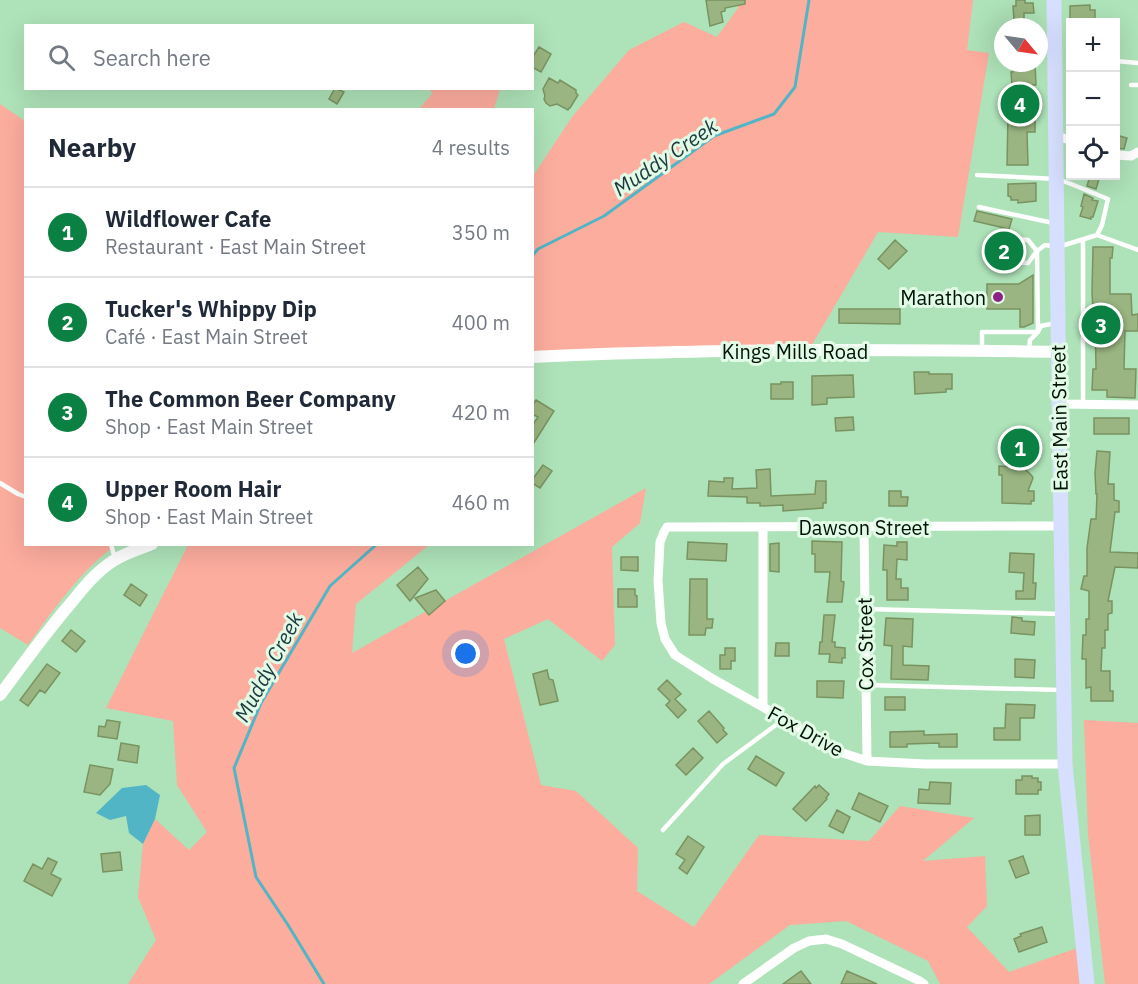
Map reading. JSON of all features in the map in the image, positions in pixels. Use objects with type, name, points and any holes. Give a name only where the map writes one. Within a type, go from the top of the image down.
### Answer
[{"type":"main road","name":"East Main Street","points":[[1054,0],[1063,138],[1057,179],[1057,224],[1065,764],[1087,984]]},
{"type":"street","points":[[1120,155],[1131,156],[1138,152]]},
{"type":"street","name":"Kings Mills Road","points":[[534,357],[706,351],[1058,352]]},
{"type":"street","points":[[1059,404],[1138,405]]},
{"type":"street","name":"Dawson Street","points":[[671,651],[661,623],[658,581],[660,542],[667,527],[1061,526]]},
{"type":"street","points":[[763,527],[763,706]]},
{"type":"street","name":"Cox Street","points":[[864,527],[867,761]]},
{"type":"street","points":[[0,695],[60,615],[87,584],[116,559],[146,546]]},
{"type":"street","name":"Fox Drive","points":[[671,651],[712,679],[763,706],[840,752],[867,761],[925,764],[1065,764]]},
{"type":"street","points":[[743,984],[794,948],[809,941],[826,939],[842,944],[924,984]]},
{"type":"lane","points":[[1120,61],[1138,63]]},
{"type":"lane","points":[[1131,86],[1138,86]]},
{"type":"lane","points":[[977,176],[1057,179],[1108,199],[1102,225],[1097,235]]},
{"type":"lane","points":[[980,207],[1057,224]]},
{"type":"lane","points":[[1038,332],[1037,251],[1028,240],[993,238],[987,250],[991,261],[1028,263],[1037,251],[1045,245],[1058,247],[1097,235],[1138,250]]},
{"type":"lane","points":[[1083,240],[1083,404]]},
{"type":"lane","points":[[1029,351],[1030,340],[1041,326],[1058,322]]},
{"type":"lane","points":[[982,350],[982,332],[1038,332]]},
{"type":"lane","points":[[0,483],[24,496]]},
{"type":"lane","points":[[112,546],[116,559]]},
{"type":"lane","points":[[865,609],[1062,614]]},
{"type":"lane","points":[[866,685],[1063,690]]},
{"type":"lane","points":[[663,830],[723,764],[784,719]]},
{"type":"shaded area","points":[[738,0],[973,0],[967,50],[989,53],[958,237],[878,232],[809,350],[534,357],[534,174],[572,117],[629,50],[684,22],[717,37],[738,8]]},
{"type":"shaded area","points":[[431,90],[500,90],[494,108],[420,108],[432,94]]},
{"type":"shaded area","points":[[0,104],[24,120],[24,546],[115,546],[79,579],[28,645],[0,628]]},
{"type":"shaded area","points":[[646,488],[640,523],[612,547],[615,645],[602,661],[548,619],[504,639],[541,785],[576,791],[638,848],[637,891],[694,927],[759,835],[869,841],[900,806],[974,818],[923,861],[985,856],[987,906],[967,927],[1009,972],[1083,946],[1087,984],[940,984],[928,961],[846,921],[790,925],[709,984],[128,984],[156,940],[138,897],[143,844],[155,819],[189,850],[207,832],[177,785],[173,721],[106,708],[187,546],[428,546],[356,604],[352,653]]},
{"type":"shaded area","points":[[1084,720],[1138,723],[1138,984],[1105,984],[1088,834]]},
{"type":"water","points":[[146,785],[160,795],[155,819],[143,844],[129,833],[126,816],[110,820],[96,813],[122,788]]},
{"type":"building","points":[[706,0],[745,0],[745,4],[725,8],[725,11],[721,12],[723,22],[710,26]]},
{"type":"building","points":[[1016,0],[1033,3],[1034,13],[1024,13],[1024,18],[1014,18],[1013,6],[1016,6]]},
{"type":"building","points":[[1090,5],[1090,10],[1095,10],[1095,18],[1070,18],[1070,6]]},
{"type":"building","points":[[539,47],[551,54],[541,72],[534,68],[534,55]]},
{"type":"building","points":[[1011,72],[1035,72],[1036,85],[1032,85],[1032,118],[1035,118],[1035,132],[1027,132],[1028,165],[1007,165],[1008,115],[1014,116],[1014,86],[1012,86]]},
{"type":"building","points":[[549,78],[558,83],[560,80],[576,90],[578,95],[568,110],[557,104],[550,106],[546,103],[543,89]]},
{"type":"building","points":[[334,90],[344,92],[337,104],[329,99]]},
{"type":"building","points":[[1120,136],[1127,138],[1124,149],[1120,148]]},
{"type":"building","points":[[1089,180],[1099,180],[1096,189],[1087,186]]},
{"type":"building","points":[[1036,183],[1036,201],[1018,203],[1018,200],[1011,200],[1008,196],[1008,184]]},
{"type":"building","points":[[1084,194],[1098,201],[1091,219],[1080,216]]},
{"type":"building","points":[[977,211],[1012,219],[1009,229],[974,221]]},
{"type":"building","points":[[895,240],[907,251],[889,269],[878,259]]},
{"type":"building","points":[[994,246],[1014,246],[1014,257],[994,257]]},
{"type":"building","points":[[1093,247],[1113,247],[1112,258],[1110,258],[1110,294],[1131,294],[1132,315],[1138,314],[1138,331],[1125,331],[1124,369],[1136,369],[1135,398],[1107,397],[1107,390],[1092,390],[1093,369],[1096,369],[1095,311],[1093,311],[1092,292]]},
{"type":"building","points":[[1033,275],[1033,323],[1020,327],[1020,309],[987,309],[987,284],[1019,284]]},
{"type":"building","points":[[839,309],[900,309],[900,324],[839,323]]},
{"type":"building","points":[[914,372],[952,374],[952,389],[946,389],[946,392],[915,394]]},
{"type":"building","points":[[853,375],[854,397],[827,398],[827,404],[812,405],[812,376]]},
{"type":"building","points":[[781,382],[793,382],[793,399],[771,399],[771,384],[781,384]]},
{"type":"building","points":[[536,400],[554,411],[534,443],[534,423],[538,417],[534,415]]},
{"type":"building","points":[[853,417],[854,430],[836,431],[835,418]]},
{"type":"building","points":[[1094,418],[1129,418],[1129,434],[1094,434]]},
{"type":"building","points":[[1014,438],[1023,439],[1023,446],[1032,447],[1031,465],[1026,470],[1033,478],[1028,491],[1034,491],[1034,501],[1031,501],[1031,504],[1002,503],[1002,475],[999,475],[999,466],[1012,467]]},
{"type":"building","points":[[1097,451],[1110,452],[1108,484],[1114,484],[1114,500],[1119,501],[1119,512],[1115,512],[1110,552],[1138,553],[1138,568],[1115,567],[1108,601],[1112,601],[1112,613],[1108,614],[1108,630],[1105,630],[1101,671],[1110,671],[1110,691],[1113,691],[1113,701],[1091,701],[1091,687],[1086,688],[1086,659],[1082,659],[1083,635],[1086,635],[1086,619],[1089,619],[1089,591],[1081,589],[1084,576],[1087,576],[1087,548],[1091,519],[1096,519]]},
{"type":"building","points":[[543,465],[552,471],[540,488],[534,484],[534,477]]},
{"type":"building","points":[[770,469],[771,496],[815,494],[816,481],[826,481],[826,503],[823,503],[823,508],[783,511],[783,505],[760,506],[760,503],[747,503],[747,497],[708,496],[709,481],[724,482],[724,478],[733,478],[732,489],[757,488],[756,470]]},
{"type":"building","points":[[889,491],[901,491],[901,497],[908,497],[907,506],[889,506]]},
{"type":"building","points":[[812,541],[842,542],[841,581],[844,582],[842,602],[827,602],[830,572],[815,572]]},
{"type":"building","points":[[688,542],[727,544],[726,561],[687,559]]},
{"type":"building","points":[[897,542],[907,542],[907,560],[897,559],[896,579],[901,579],[901,588],[908,588],[908,600],[887,600],[887,570],[883,570],[884,545],[897,546]]},
{"type":"building","points":[[779,543],[779,572],[770,571],[770,544]]},
{"type":"building","points":[[1010,553],[1034,554],[1035,599],[1016,599],[1016,591],[1023,591],[1024,573],[1009,572]]},
{"type":"building","points":[[621,557],[638,557],[638,571],[621,570]]},
{"type":"building","points":[[418,567],[428,579],[410,601],[397,585]]},
{"type":"building","points":[[690,579],[707,579],[707,619],[713,619],[712,628],[706,628],[705,635],[689,635]]},
{"type":"building","points":[[131,584],[147,595],[140,606],[124,595]]},
{"type":"building","points":[[618,589],[635,589],[637,607],[618,607]]},
{"type":"building","points":[[436,590],[445,601],[429,615],[415,598]]},
{"type":"building","points":[[824,615],[835,615],[832,642],[835,642],[835,647],[845,648],[845,658],[842,658],[842,663],[829,662],[830,654],[819,654]]},
{"type":"building","points":[[1012,617],[1035,622],[1034,635],[1011,633]]},
{"type":"building","points":[[886,618],[913,619],[912,647],[903,646],[903,665],[929,666],[928,680],[891,679],[892,646],[884,645]]},
{"type":"building","points":[[71,630],[85,641],[76,652],[62,641]]},
{"type":"building","points":[[776,643],[789,643],[789,656],[775,656]]},
{"type":"building","points":[[725,648],[735,648],[735,661],[731,661],[731,669],[720,669],[720,655],[725,655]]},
{"type":"building","points":[[1015,659],[1035,660],[1034,678],[1015,677]]},
{"type":"building","points":[[47,664],[60,673],[45,693],[40,690],[28,706],[20,700]]},
{"type":"building","points":[[547,670],[549,679],[553,680],[558,701],[540,705],[533,674]]},
{"type":"building","points":[[667,680],[681,694],[675,699],[686,710],[678,718],[666,705],[670,701],[658,689]]},
{"type":"building","points":[[817,681],[844,681],[843,698],[817,697]]},
{"type":"building","points":[[885,697],[905,697],[905,710],[885,710]]},
{"type":"building","points":[[1006,704],[1035,705],[1034,718],[1020,718],[1020,740],[994,740],[994,728],[1005,728]]},
{"type":"building","points":[[709,711],[727,734],[717,743],[698,721]]},
{"type":"building","points":[[107,720],[120,722],[117,739],[98,736],[99,726],[105,727]]},
{"type":"building","points":[[924,731],[924,735],[957,734],[957,747],[939,747],[939,743],[890,747],[890,732]]},
{"type":"building","points":[[121,743],[139,746],[137,763],[118,760]]},
{"type":"building","points":[[693,748],[703,758],[686,775],[676,765]]},
{"type":"building","points":[[756,756],[784,773],[776,786],[748,769]]},
{"type":"building","points":[[90,765],[113,769],[110,784],[100,795],[84,792]]},
{"type":"building","points":[[1022,776],[1038,778],[1038,782],[1041,782],[1041,790],[1038,790],[1038,794],[1016,794],[1016,780],[1022,780]]},
{"type":"building","points":[[930,782],[951,783],[950,804],[918,803],[919,789],[929,790]]},
{"type":"building","points":[[819,785],[829,794],[806,821],[793,809],[815,786],[816,788]]},
{"type":"building","points":[[859,793],[888,806],[880,822],[852,809]]},
{"type":"building","points":[[837,810],[850,817],[843,833],[829,826]]},
{"type":"building","points":[[1040,815],[1040,835],[1025,835],[1025,816]]},
{"type":"building","points":[[688,836],[704,847],[687,874],[679,868],[685,860],[676,854]]},
{"type":"building","points":[[120,852],[122,870],[103,872],[101,854]]},
{"type":"building","points":[[1023,856],[1029,873],[1016,878],[1009,861]]},
{"type":"building","points":[[48,858],[57,862],[51,874],[61,879],[52,896],[24,881],[33,864],[42,869]]},
{"type":"building","points":[[1042,927],[1047,942],[1019,952],[1014,939],[1021,936],[1020,934]]},
{"type":"building","points":[[801,971],[811,984],[783,984]]},
{"type":"building","points":[[847,971],[877,984],[841,984]]},
{"type":"waterway","name":"Muddy Creek","points":[[534,254],[538,249],[604,216],[714,136],[774,114],[795,87],[809,0]]},
{"type":"waterway","name":"Muddy Creek","points":[[324,984],[256,877],[234,768],[261,703],[330,586],[375,546]]},
{"type":"place","name":"Upper Room Hair","points":[[1020,104]]},
{"type":"place","name":"Tucker's Whippy Dip","points":[[1004,251]]},
{"type":"place","name":"Marathon","points":[[998,297]]},
{"type":"place","name":"The Common Beer Company","points":[[1101,325]]},
{"type":"place","name":"Wildflower Cafe","points":[[1020,448]]}]
